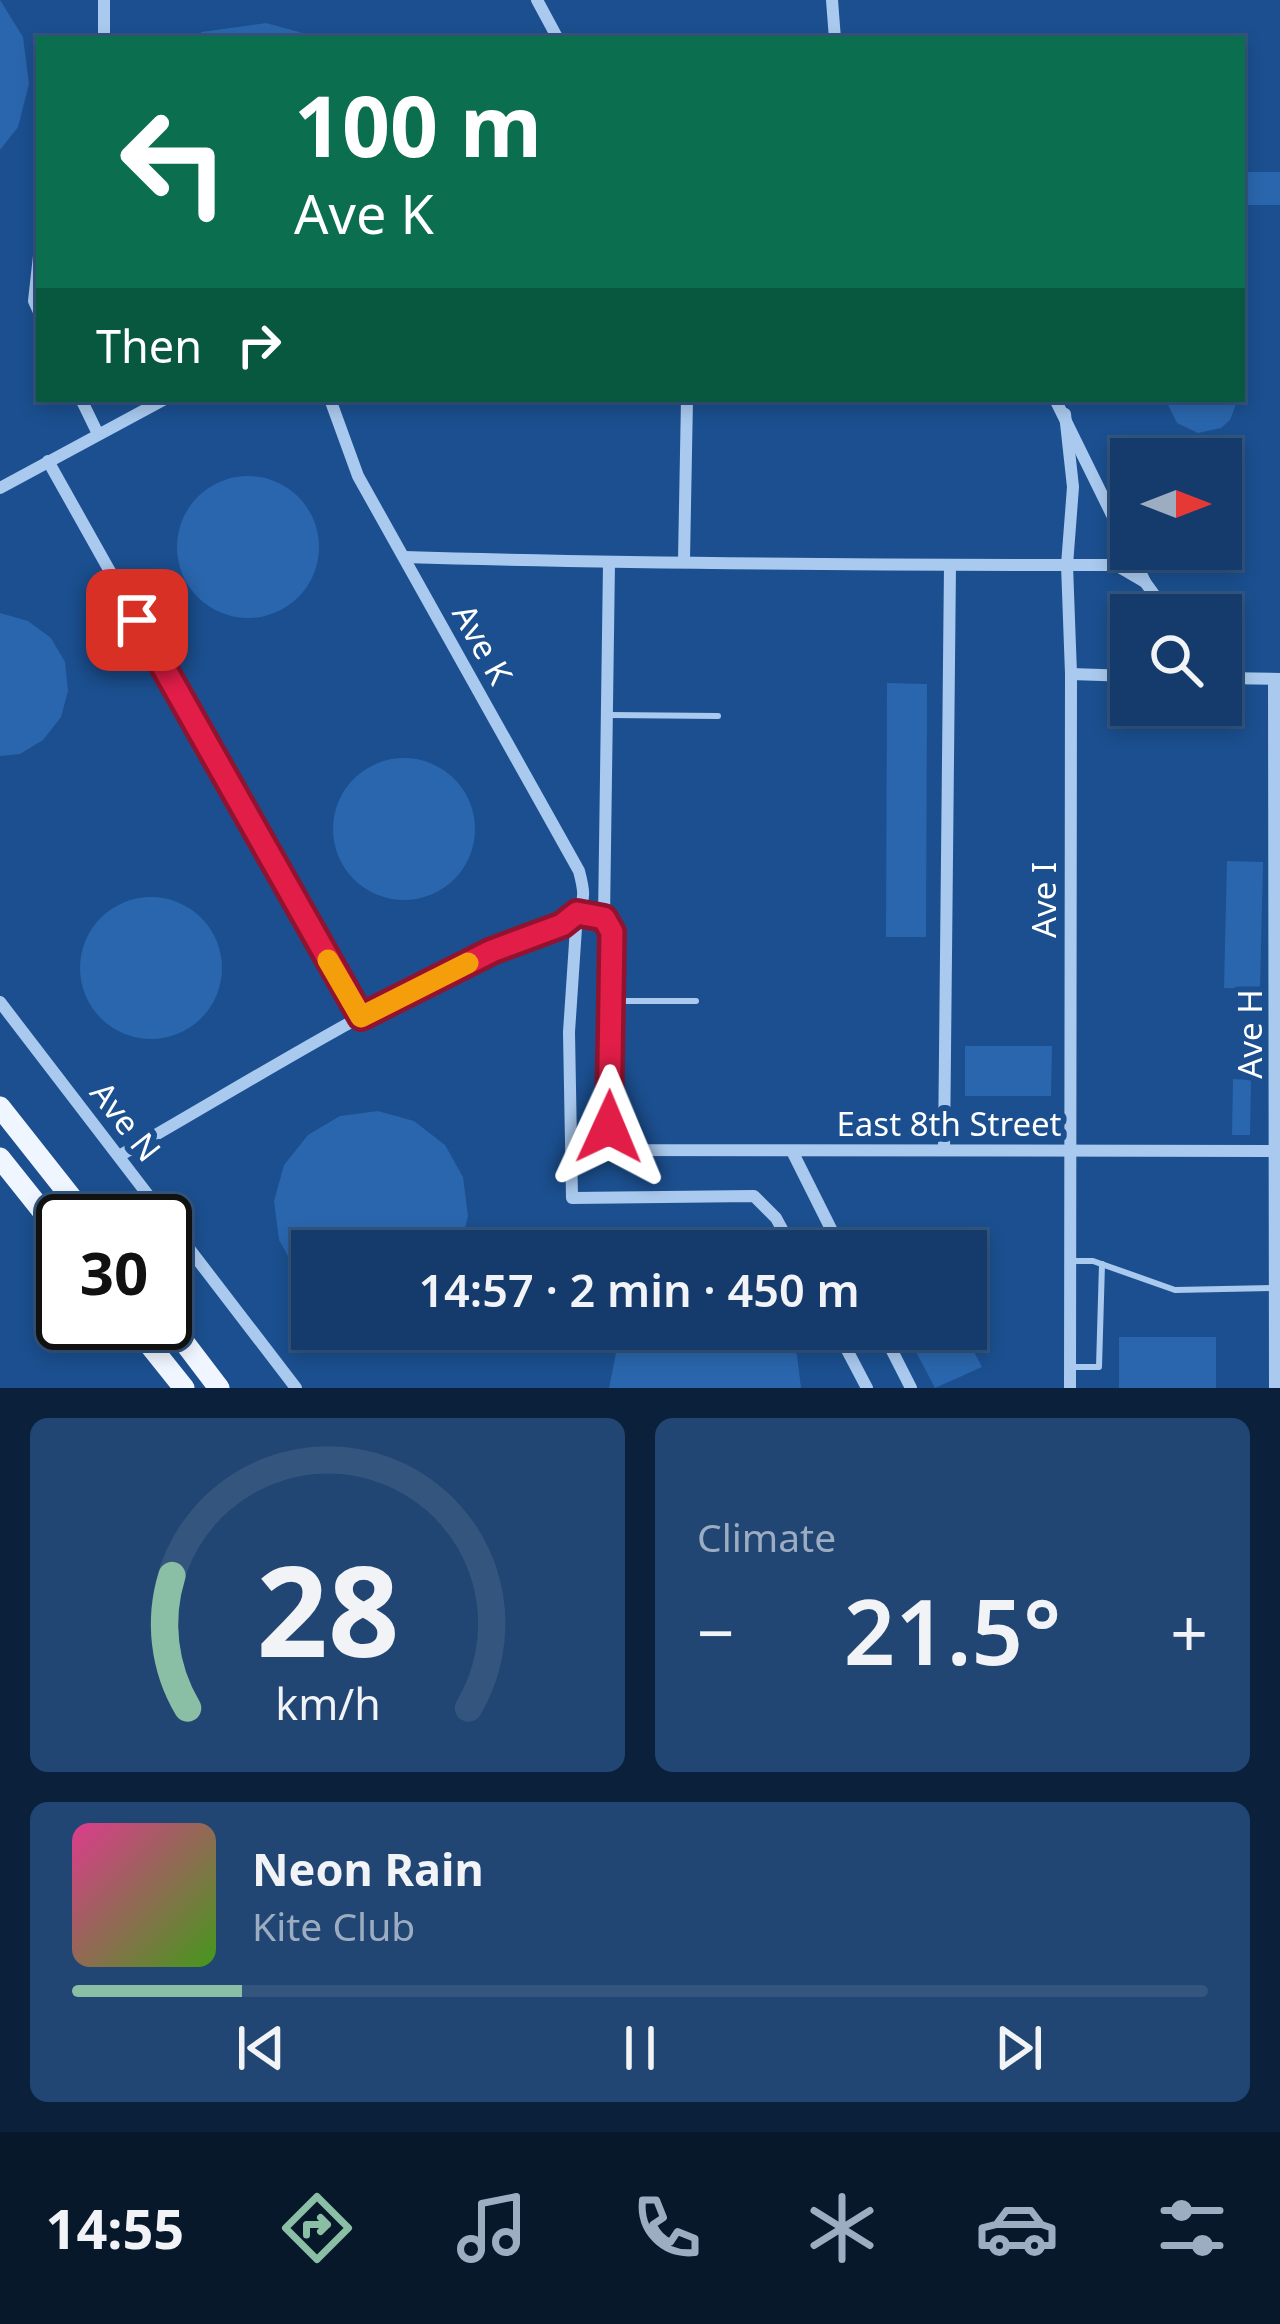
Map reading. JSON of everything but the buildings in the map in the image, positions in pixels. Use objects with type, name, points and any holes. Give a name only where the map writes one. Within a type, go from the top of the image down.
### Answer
[{"type":"main road","points":[[0,1107],[69,1194]]},
{"type":"main road","points":[[0,1158],[36,1203]]},
{"type":"main road","points":[[152,1350],[179,1386]]},
{"type":"main road","points":[[190,1350],[219,1388]]},
{"type":"street","points":[[104,0],[104,36]]},
{"type":"street","points":[[537,0],[556,36]]},
{"type":"street","points":[[832,0],[835,36]]},
{"type":"street","points":[[82,402],[98,434]]},
{"type":"street","points":[[0,488],[158,402]]},
{"type":"street","name":"Ave K","points":[[331,402],[358,476],[579,871],[585,893],[577,913],[569,1032],[572,1198],[754,1196],[783,1230]]},
{"type":"street","points":[[684,560],[686,402]]},
{"type":"street","points":[[1057,402],[1154,594]]},
{"type":"street","name":"Ave I","points":[[1065,414],[1072,487],[1067,565],[1070,1388]]},
{"type":"street","points":[[48,461],[361,1017]]},
{"type":"street","points":[[404,557],[608,563],[1116,565],[1145,582]]},
{"type":"street","points":[[608,563],[604,918],[612,932],[611,1000]]},
{"type":"street","points":[[944,1150],[950,565]]},
{"type":"street","points":[[1070,674],[1110,675]]},
{"type":"street","points":[[1242,678],[1277,679]]},
{"type":"street","name":"Ave H","points":[[1275,1388],[1277,679]]},
{"type":"street","points":[[119,1156],[361,1017],[492,951],[562,925],[577,913],[604,918]]},
{"type":"street","name":"East 8th Street","points":[[611,1000],[609,1127],[618,1150],[1278,1151]]},
{"type":"street","name":"Ave N","points":[[0,1002],[296,1388]]},
{"type":"street","points":[[792,1151],[832,1230]]},
{"type":"street","points":[[847,1350],[867,1388]]},
{"type":"street","points":[[892,1350],[911,1388]]},
{"type":"lane","points":[[606,715],[718,716]]},
{"type":"lane","points":[[611,1000],[696,1000]]},
{"type":"lane","points":[[1070,1261],[1102,1264],[1175,1290],[1275,1288]]},
{"type":"lane","points":[[1070,1367],[1100,1367],[1102,1264]]},
{"type":"lane","points":[[179,1386],[202,1365]]},
{"type":"slow traffic","points":[[328,960],[361,1017],[468,963]]},
{"type":"route","points":[[137,620],[361,1017],[492,951],[562,925],[577,913],[604,918],[612,932],[609,1127]]}]
